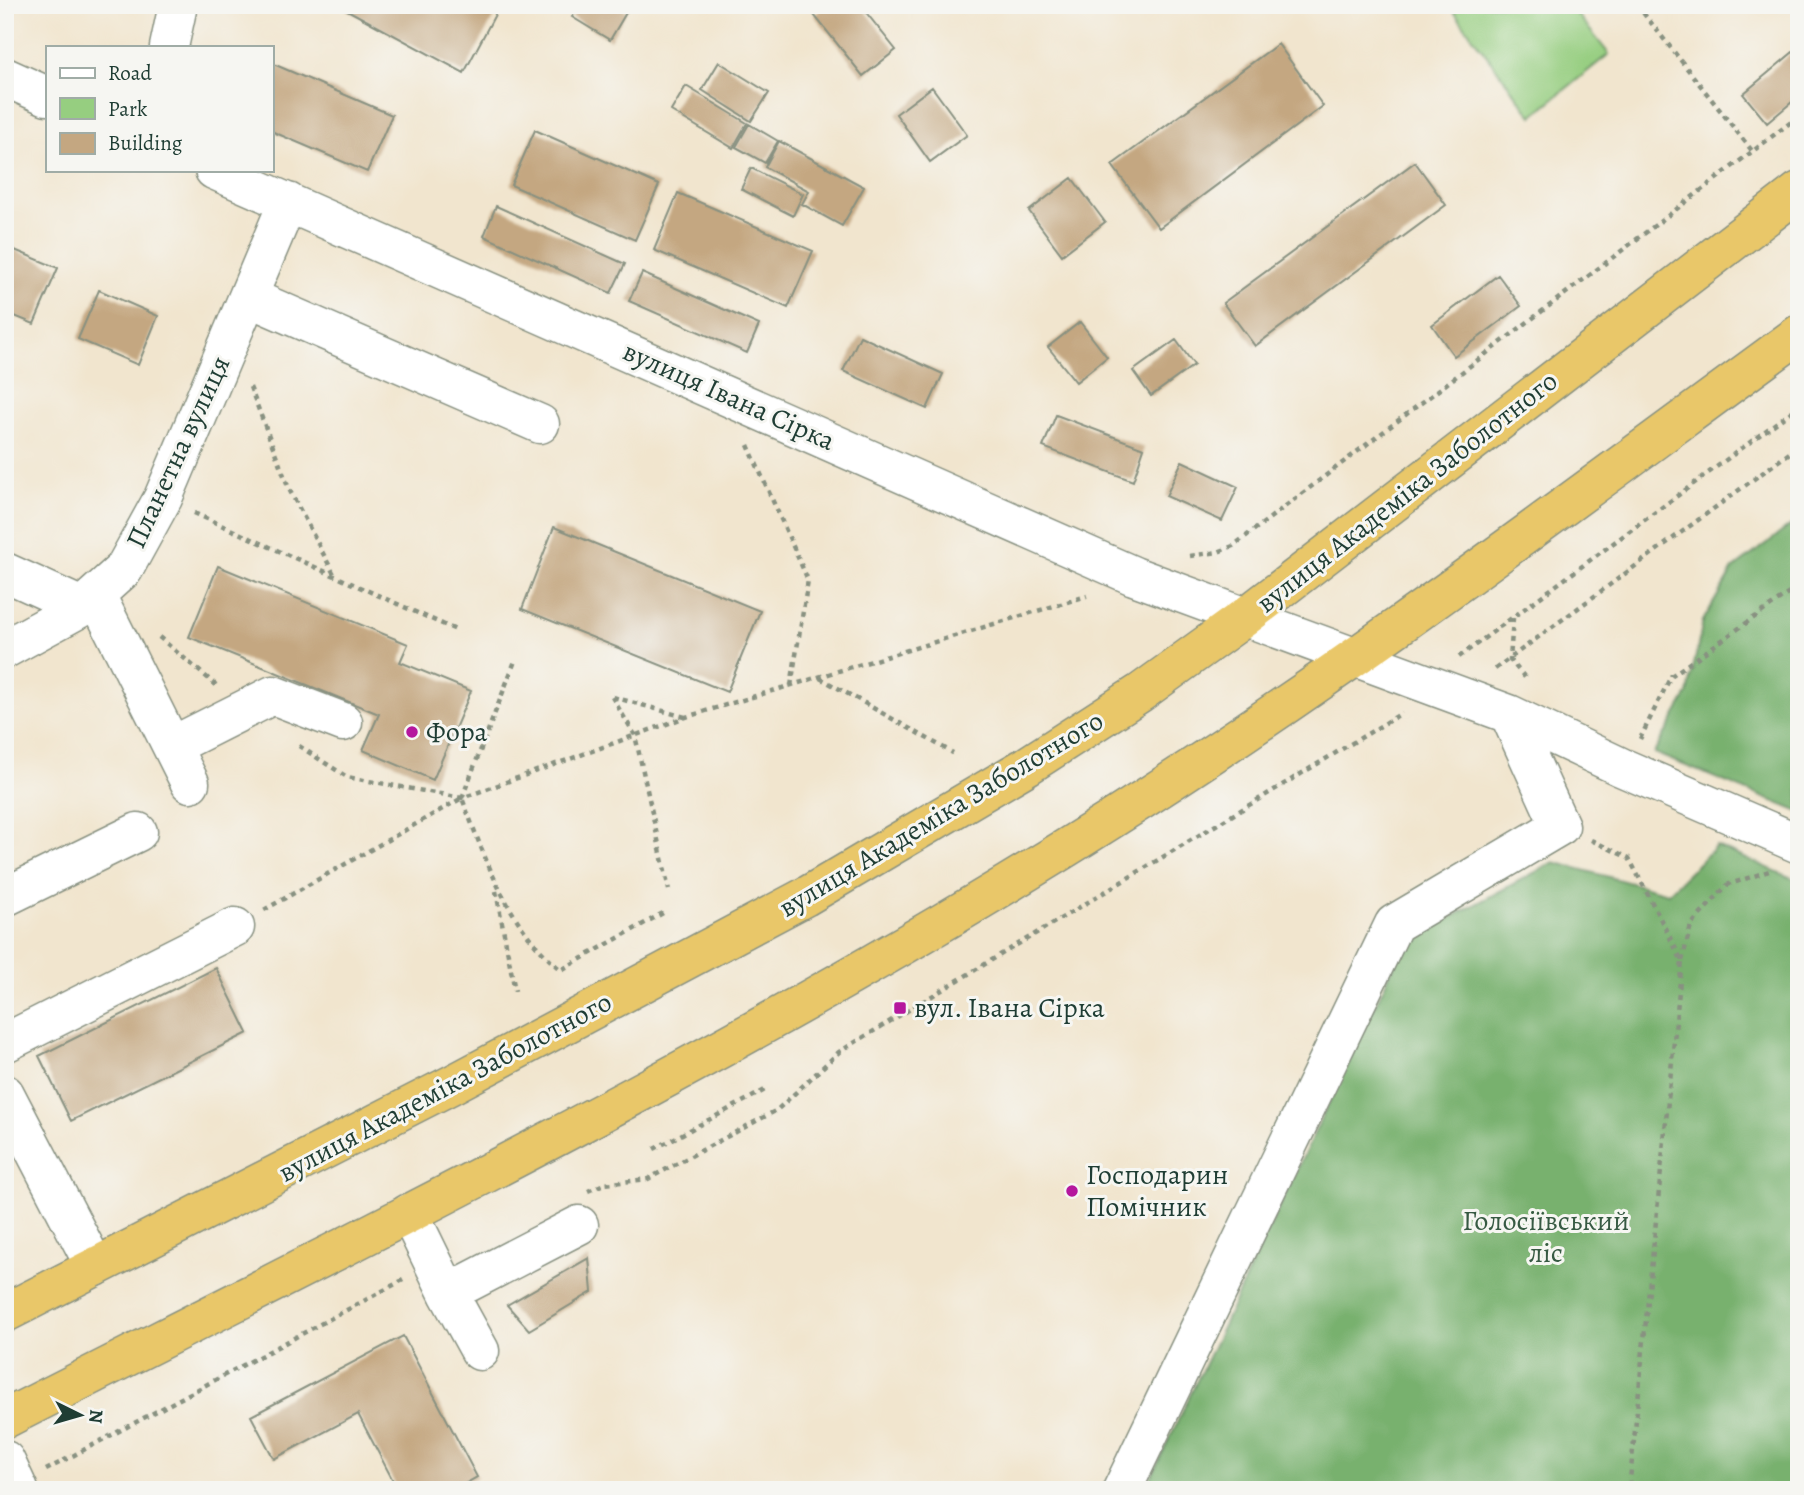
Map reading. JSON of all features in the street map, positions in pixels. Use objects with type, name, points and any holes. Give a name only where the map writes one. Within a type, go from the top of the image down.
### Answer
[{"type":"highway","name":"вулиця Академіка Заболотного","points":[[5,1312],[453,1084],[806,897],[1027,766],[1140,693],[1245,617],[1799,191]]},
{"type":"highway","points":[[5,1419],[632,1097],[855,972],[1108,822],[1355,659],[1799,334]]},
{"type":"street","points":[[169,46],[178,5]]},
{"type":"street","points":[[5,77],[46,96]]},
{"type":"street","name":"вулиця Івана Сірка","points":[[219,172],[1134,576],[1509,714],[1621,767],[1787,857]]},
{"type":"street","name":"Планетна вулиця","points":[[5,649],[89,601],[124,569],[163,498],[289,202]]},
{"type":"street","points":[[248,297],[540,424]]},
{"type":"street","points":[[5,572],[89,601],[190,783]]},
{"type":"street","points":[[172,747],[273,695],[343,722]]},
{"type":"street","points":[[1122,1490],[1394,924],[1560,826],[1509,714]]},
{"type":"street","points":[[5,897],[138,832]]},
{"type":"street","points":[[5,1044],[235,927]]},
{"type":"street","points":[[5,1094],[95,1267]]},
{"type":"street","points":[[441,1279],[579,1210]]},
{"type":"street","points":[[409,1213],[480,1351]]},
{"type":"path","points":[[1637,5],[1752,152]]},
{"type":"path","points":[[1185,556],[1218,552],[1233,545],[1799,116]]},
{"type":"path","points":[[231,336],[290,491],[336,577]]},
{"type":"path","points":[[579,1210],[604,1184],[648,1179],[777,1110],[839,1052],[1435,688],[1799,406]]},
{"type":"path","points":[[747,443],[808,580],[791,686]]},
{"type":"path","points":[[1435,688],[1502,666],[1799,446]]},
{"type":"path","points":[[163,498],[458,631]]},
{"type":"path","points":[[1621,767],[1633,752],[1671,676],[1799,586]]},
{"type":"path","points":[[235,927],[461,799],[686,718],[1092,595]]},
{"type":"path","points":[[515,661],[461,799],[496,887],[515,991]]},
{"type":"path","points":[[820,678],[953,752]]},
{"type":"path","points":[[669,890],[635,735],[612,697],[686,718]]},
{"type":"path","points":[[1560,826],[1629,858],[1682,961]]},
{"type":"path","points":[[1629,1490],[1682,961],[1691,925],[1727,885],[1787,857]]},
{"type":"path","points":[[496,887],[544,955],[561,970],[663,913]]},
{"type":"path","points":[[654,1149],[765,1090]]},
{"type":"path","points":[[14,1478],[441,1279]]},
{"type":"green space","points":[[1449,5],[1570,5],[1609,54],[1532,116]]},
{"type":"green space","points":[[1799,519],[1799,812],[1654,753],[1688,694],[1703,621],[1733,569]]},
{"type":"green space","name":"Голосіївський ліс","points":[[1716,846],[1799,881],[1799,1490],[1145,1490],[1405,942],[1554,862],[1668,893]]},
{"type":"building","points":[[338,5],[500,5],[464,73]]},
{"type":"building","points":[[579,5],[617,5],[627,11],[610,40],[572,17]]},
{"type":"building","points":[[826,5],[860,5],[896,50],[863,76],[814,15]]},
{"type":"building","points":[[1278,44],[1323,106],[1159,228],[1112,165]]},
{"type":"building","points":[[1799,47],[1799,96],[1767,123],[1743,94]]},
{"type":"building","points":[[719,62],[769,93],[751,121],[702,90]]},
{"type":"building","points":[[273,64],[392,115],[367,172],[273,132]]},
{"type":"building","points":[[686,86],[747,123],[733,148],[671,111]]},
{"type":"building","points":[[932,87],[967,135],[930,162],[896,114]]},
{"type":"building","points":[[749,124],[778,141],[765,163],[736,147]]},
{"type":"building","points":[[535,130],[659,185],[635,240],[511,185]]},
{"type":"building","points":[[779,141],[864,187],[842,226],[802,204],[809,191],[765,167]]},
{"type":"building","points":[[1415,162],[1446,205],[1255,346],[1223,303]]},
{"type":"building","points":[[751,168],[803,194],[793,216],[741,189]]},
{"type":"building","points":[[1072,178],[1105,222],[1062,255],[1029,211]]},
{"type":"building","points":[[678,193],[813,251],[788,308],[654,250]]},
{"type":"building","points":[[496,206],[625,264],[611,293],[484,236]]},
{"type":"building","points":[[5,246],[58,268],[34,324],[5,312]]},
{"type":"building","points":[[642,273],[759,325],[747,353],[629,301]]},
{"type":"building","points":[[1498,275],[1521,306],[1454,356],[1432,325]]},
{"type":"building","points":[[99,290],[158,316],[138,365],[78,339]]},
{"type":"building","points":[[1080,322],[1107,357],[1076,382],[1048,347]]},
{"type":"building","points":[[860,336],[943,374],[927,409],[843,371]]},
{"type":"building","points":[[1176,340],[1194,365],[1151,396],[1133,371]]},
{"type":"building","points":[[1056,415],[1144,448],[1133,481],[1043,447]]},
{"type":"building","points":[[1182,461],[1238,487],[1222,521],[1166,496]]},
{"type":"building","points":[[554,527],[760,611],[727,692],[522,609]]},
{"type":"building","points":[[218,566],[408,644],[400,662],[471,691],[433,780],[363,750],[379,714],[189,637]]},
{"type":"building","points":[[216,968],[248,1033],[71,1121],[39,1056]]},
{"type":"building","points":[[589,1258],[592,1292],[529,1330],[507,1305]]},
{"type":"building","points":[[403,1336],[477,1477],[454,1490],[398,1490],[358,1414],[274,1459],[251,1416]]},
{"type":"place","name":"Фора","points":[[412,732]]},
{"type":"place","name":"вул. Івана Сірка","points":[[900,1008]]},
{"type":"place","name":"Господарин Помічник","points":[[1072,1191]]}]
